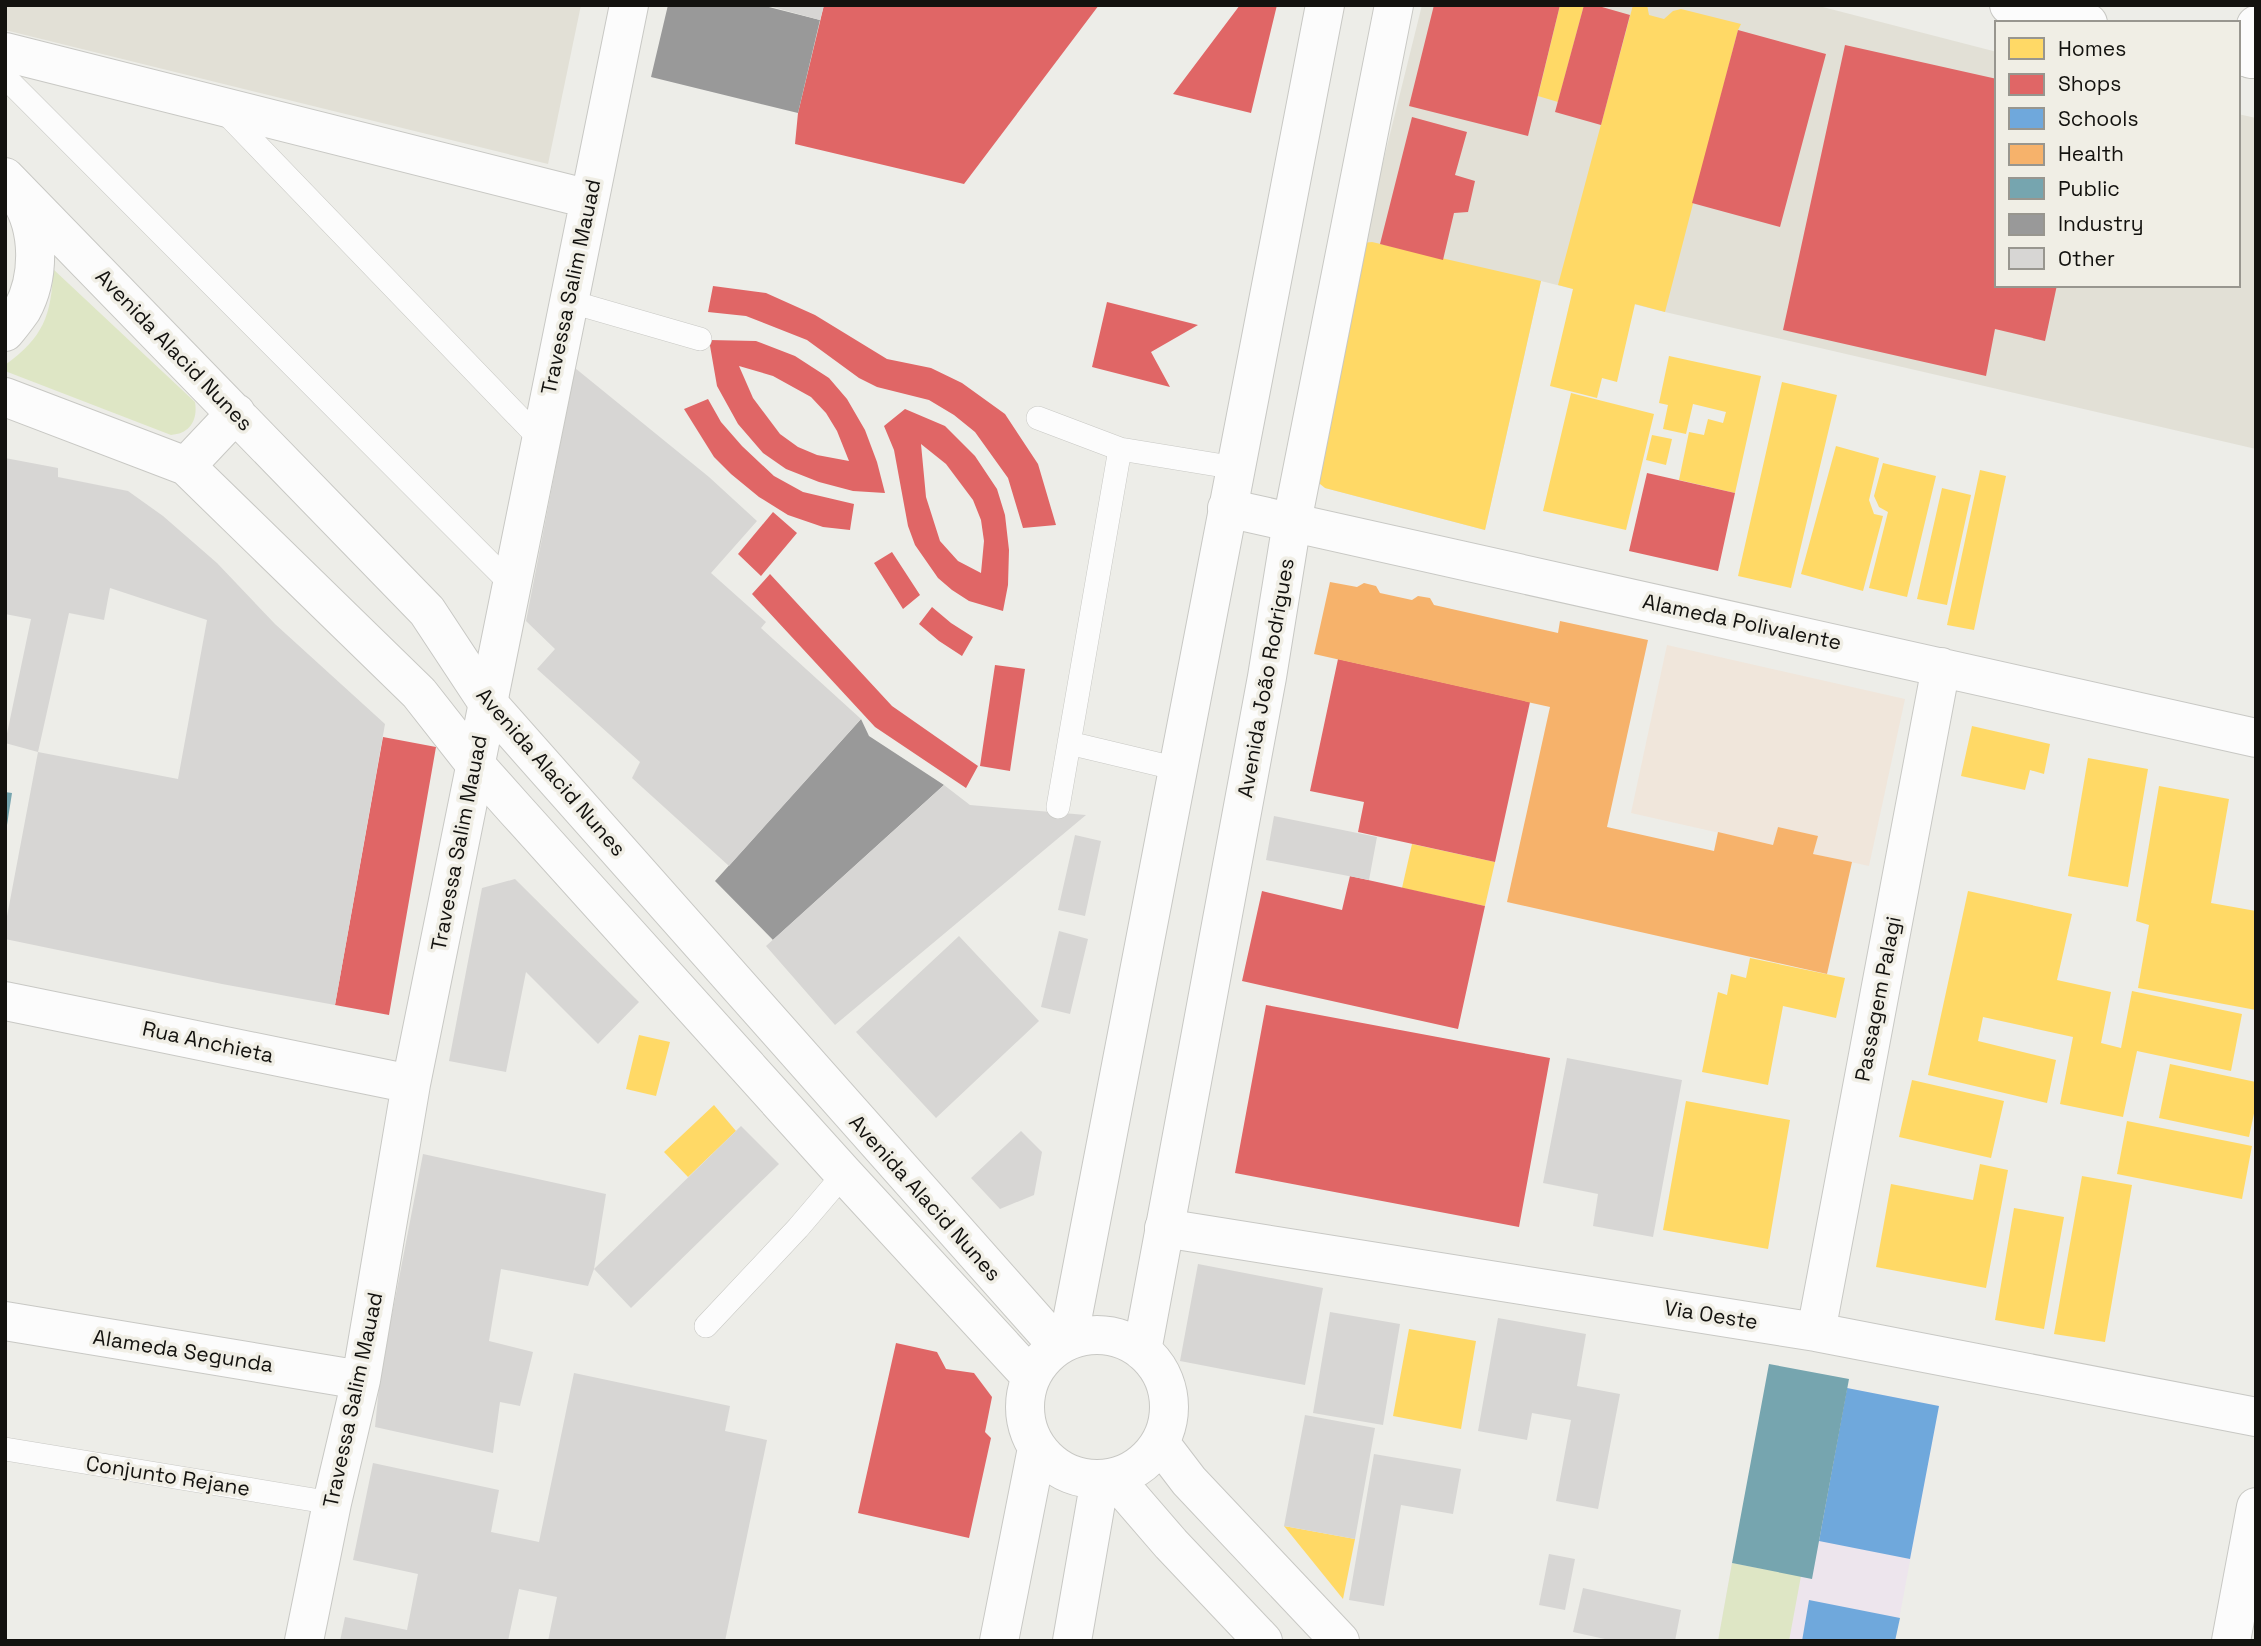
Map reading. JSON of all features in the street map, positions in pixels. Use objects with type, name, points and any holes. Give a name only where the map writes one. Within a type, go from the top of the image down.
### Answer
[{"type":"street","name":"Travessa Salim Mauad","points":[[304,1641],[331,1503],[361,1380],[411,1084],[629,5]]},
{"type":"street","points":[[1063,1343],[1178,769],[1325,5]]},
{"type":"street","name":"Avenida João Rodrigues","points":[[1142,1351],[1268,677],[1292,522],[1394,5]]},
{"type":"street","points":[[2009,5],[2079,21]]},
{"type":"street","points":[[5,52],[589,199]]},
{"type":"street","points":[[5,178],[22,201],[32,228],[35,255],[32,283],[22,309],[5,332]]},
{"type":"street","name":"Avenida Alacid Nunes","points":[[5,178],[427,611],[487,702],[1063,1343]]},
{"type":"street","name":"Avenida Alacid Nunes","points":[[5,397],[186,466],[419,693],[474,763],[844,1174],[1031,1377]]},
{"type":"street","points":[[186,466],[236,413]]},
{"type":"street","name":"Alameda Polivalente","points":[[1227,508],[2256,738]]},
{"type":"street","name":"Passagem Palagi","points":[[1816,1332],[1941,667]]},
{"type":"street","name":"Rua Anchieta","points":[[5,1001],[411,1084]]},
{"type":"street","name":"Via Oeste","points":[[1164,1228],[1816,1332],[2256,1417]]},
{"type":"street","name":"Alameda Segunda","points":[[5,1321],[361,1380]]},
{"type":"street","points":[[1087,1336],[1107,1336],[1125,1341],[1142,1351],[1165,1383],[1169,1404],[1167,1424],[1160,1443],[1149,1459],[1133,1471],[1107,1479],[1082,1478],[1049,1462],[1037,1448],[1027,1425],[1026,1413],[1031,1377],[1047,1354],[1063,1343],[1087,1336]]},
{"type":"street","points":[[1160,1443],[1189,1481],[1340,1641]]},
{"type":"street","points":[[999,1641],[1037,1448]]},
{"type":"street","points":[[1072,1641],[1107,1479]]},
{"type":"street","points":[[1107,1479],[1262,1641]]},
{"type":"street","points":[[2231,1641],[2256,1507]]},
{"type":"lane","points":[[5,77],[511,584]]},
{"type":"lane","points":[[220,106],[540,439]]},
{"type":"lane","points":[[568,301],[700,339]]},
{"type":"lane","points":[[1038,418],[1121,449],[1236,468]]},
{"type":"lane","points":[[1058,807],[1121,449]]},
{"type":"lane","points":[[1069,743],[1178,769]]},
{"type":"lane","points":[[706,1326],[798,1228],[844,1174]]},
{"type":"lane","name":"Conjunto Rejane","points":[[5,1449],[331,1503]]},
{"type":"shaded area","points":[[5,5],[581,5],[548,164],[5,30]]},
{"type":"shaded area","points":[[1422,5],[1815,5],[1995,51],[1995,287],[2240,287],[2240,114],[2256,118],[2256,449],[1541,281],[1485,530],[1325,488],[1363,243]]},
{"type":"shaded area","points":[[1667,645],[1905,699],[1869,866],[1813,854],[1817,836],[1778,827],[1773,845],[1631,813]]},
{"type":"shaded area","points":[[1847,1388],[1939,1406],[1895,1641],[1718,1641],[1732,1563],[1800,1576]]},
{"type":"green space","points":[[53,269],[195,402],[194,420],[188,429],[171,435],[5,371],[5,365],[28,345],[43,324],[50,300]]},
{"type":"green space","points":[[1732,1563],[1801,1576],[1789,1641],[1718,1641]]},
{"type":"building: Homes","points":[[1560,5],[1584,5],[1558,102],[1538,96]]},
{"type":"building: Homes","points":[[1633,5],[1647,5],[1649,15],[1664,19],[1673,11],[1681,9],[1741,24],[1665,312],[1635,304],[1617,382],[1602,378],[1597,398],[1550,386],[1573,289],[1558,285]]},
{"type":"building: Homes","points":[[1372,242],[1541,281],[1485,530],[1325,488],[1315,480],[1363,243]]},
{"type":"building: Homes","points":[[1669,356],[1761,376],[1735,493],[1679,480],[1689,432],[1704,435],[1708,419],[1723,423],[1726,412],[1693,404],[1686,434],[1663,429],[1668,405],[1659,403]]},
{"type":"building: Homes","points":[[1782,382],[1837,395],[1791,588],[1738,576]]},
{"type":"building: Homes","points":[[1571,393],[1654,414],[1626,530],[1543,511]]},
{"type":"building: Homes","points":[[1652,435],[1672,439],[1666,465],[1646,460]]},
{"type":"building: Homes","points":[[1836,446],[1879,458],[1869,500],[1874,514],[1883,516],[1863,591],[1801,574]]},
{"type":"building: Homes","points":[[1883,463],[1936,476],[1907,597],[1869,588],[1888,512],[1879,507],[1874,496]]},
{"type":"building: Homes","points":[[1980,470],[2006,476],[1974,630],[1947,625]]},
{"type":"building: Homes","points":[[1942,488],[1971,495],[1947,605],[1917,599]]},
{"type":"building: Homes","points":[[1972,726],[2050,744],[2044,774],[2030,770],[2025,790],[1961,776]]},
{"type":"building: Homes","points":[[2088,758],[2148,769],[2128,887],[2068,876]]},
{"type":"building: Homes","points":[[2159,786],[2229,799],[2211,903],[2256,911],[2256,1010],[2138,988],[2149,925],[2136,921]]},
{"type":"building: Homes","points":[[1412,844],[1495,862],[1485,906],[1402,888]]},
{"type":"building: Homes","points":[[1968,891],[2072,914],[2057,980],[2111,992],[2101,1043],[2121,1048],[2132,991],[2242,1014],[2231,1071],[2137,1051],[2123,1117],[2060,1104],[2073,1037],[1983,1017],[1978,1041],[2056,1060],[2047,1103],[1928,1075]]},
{"type":"building: Homes","points":[[1750,958],[1845,978],[1836,1018],[1783,1006],[1768,1085],[1702,1072],[1718,992],[1727,995],[1731,974],[1746,978]]},
{"type":"building: Homes","points":[[639,1035],[670,1042],[656,1096],[626,1089]]},
{"type":"building: Homes","points":[[2170,1064],[2256,1082],[2256,1104],[2249,1137],[2159,1118]]},
{"type":"building: Homes","points":[[1912,1080],[2004,1101],[1991,1158],[1899,1137]]},
{"type":"building: Homes","points":[[1686,1101],[1790,1120],[1768,1249],[1663,1230]]},
{"type":"building: Homes","points":[[714,1105],[736,1131],[688,1177],[664,1152]]},
{"type":"building: Homes","points":[[2127,1121],[2252,1146],[2242,1199],[2117,1174]]},
{"type":"building: Homes","points":[[1980,1164],[2008,1170],[1986,1288],[1876,1267],[1891,1184],[1973,1200]]},
{"type":"building: Homes","points":[[2082,1176],[2132,1185],[2105,1342],[2054,1334]]},
{"type":"building: Homes","points":[[2014,1208],[2064,1217],[2044,1329],[1995,1320]]},
{"type":"building: Homes","points":[[1409,1329],[1476,1341],[1461,1429],[1393,1416]]},
{"type":"building: Homes","points":[[1284,1526],[1355,1539],[1343,1599]]},
{"type":"building: Shops","points":[[824,5],[1099,5],[964,184],[795,144],[798,113]]},
{"type":"building: Shops","points":[[1240,5],[1277,5],[1251,113],[1173,94]]},
{"type":"building: Shops","points":[[1434,5],[1560,5],[1528,136],[1409,106]]},
{"type":"building: Shops","points":[[1584,5],[1595,5],[1630,15],[1601,125],[1555,112]]},
{"type":"building: Shops","points":[[1738,30],[1826,54],[1780,227],[1692,203]]},
{"type":"building: Shops","points":[[1845,45],[1995,79],[1995,287],[2057,287],[2045,341],[1995,329],[1986,376],[1783,330]]},
{"type":"building: Shops","points":[[1412,117],[1467,132],[1455,175],[1475,181],[1468,212],[1454,213],[1443,260],[1380,244]]},
{"type":"building: Shops","points":[[713,286],[766,293],[815,315],[887,359],[931,368],[962,383],[1005,414],[1038,464],[1056,525],[1023,528],[1008,478],[975,432],[954,415],[929,400],[877,387],[859,378],[807,340],[746,316],[708,312]]},
{"type":"building: Shops","points":[[1107,302],[1198,325],[1151,352],[1170,387],[1092,367]]},
{"type":"building: Shops","points":[[709,340],[756,341],[795,356],[829,378],[847,399],[865,430],[885,493],[853,491],[786,469],[763,453],[738,424],[717,386]],"holes":[[[739,366],[773,376],[811,397],[826,413],[837,431],[849,461],[817,455],[798,447],[780,434],[753,398]]]},
{"type":"building: Shops","points":[[708,399],[721,422],[774,476],[803,492],[854,504],[850,530],[823,527],[788,515],[759,497],[731,474],[714,457],[684,409]]},
{"type":"building: Shops","points":[[905,409],[945,426],[975,456],[997,489],[1005,515],[1009,550],[1008,585],[1003,611],[969,601],[952,590],[938,578],[915,545],[908,526],[894,450],[884,426]],"holes":[[[921,444],[946,464],[973,500],[981,520],[984,541],[981,573],[958,561],[940,541],[926,497]]]},
{"type":"building: Shops","points":[[1647,473],[1735,493],[1718,571],[1629,551]]},
{"type":"building: Shops","points":[[773,512],[797,533],[761,576],[738,554]]},
{"type":"building: Shops","points":[[892,552],[920,595],[903,609],[874,563]]},
{"type":"building: Shops","points":[[770,574],[892,706],[978,766],[966,788],[875,727],[752,594]]},
{"type":"building: Shops","points":[[932,607],[973,637],[962,656],[919,624]]},
{"type":"building: Shops","points":[[1338,659],[1530,702],[1495,862],[1358,832],[1364,802],[1310,791]]},
{"type":"building: Shops","points":[[995,665],[1025,669],[1010,771],[980,766]]},
{"type":"building: Shops","points":[[383,737],[436,747],[389,1015],[335,1005]]},
{"type":"building: Shops","points":[[1350,876],[1485,906],[1458,1029],[1242,981],[1262,891],[1342,910]]},
{"type":"building: Shops","points":[[1266,1005],[1550,1058],[1519,1227],[1235,1173]]},
{"type":"building: Shops","points":[[896,1343],[937,1352],[946,1369],[974,1373],[992,1397],[985,1432],[991,1438],[969,1538],[858,1513]]},
{"type":"building: Schools","points":[[1847,1388],[1939,1406],[1910,1559],[1819,1541]]},
{"type":"building: Schools","points":[[1809,1600],[1900,1618],[1895,1641],[1802,1641]]},
{"type":"building: Health","points":[[1330,582],[1357,587],[1364,583],[1376,586],[1380,593],[1412,600],[1418,596],[1430,598],[1434,605],[1558,633],[1560,621],[1648,640],[1607,827],[1714,851],[1718,832],[1773,845],[1778,827],[1818,836],[1813,854],[1852,862],[1827,974],[1507,902],[1550,707],[1314,654]]},
{"type":"building: Public","points":[[5,792],[12,793],[7,825],[5,825]]},
{"type":"building: Public","points":[[1769,1364],[1849,1379],[1812,1579],[1732,1563]]},
{"type":"building: Industry","points":[[668,5],[761,5],[820,20],[798,113],[651,77]]},
{"type":"building: Industry","points":[[861,719],[869,736],[944,785],[773,940],[715,881]]},
{"type":"building: Other","points":[[765,5],[824,5],[820,20]]},
{"type":"building: Other","points":[[575,368],[709,477],[757,521],[711,573],[766,622],[761,628],[861,719],[729,866],[632,778],[640,762],[537,669],[555,649],[526,621]]},
{"type":"building: Other","points":[[5,458],[58,468],[58,477],[128,491],[163,516],[217,563],[275,624],[385,724],[335,1005],[5,939],[38,752],[5,743],[31,619],[5,614]],"holes":[[[110,588],[207,620],[178,779],[38,752],[69,613],[104,620]]]},
{"type":"building: Other","points":[[944,785],[970,805],[1086,815],[835,1025],[766,946]]},
{"type":"building: Other","points":[[1274,816],[1377,837],[1369,880],[1266,860]]},
{"type":"building: Other","points":[[1075,835],[1101,841],[1085,916],[1058,910]]},
{"type":"building: Other","points":[[515,879],[639,1002],[598,1044],[526,972],[506,1072],[449,1061],[482,888]]},
{"type":"building: Other","points":[[1059,931],[1088,939],[1070,1014],[1041,1007]]},
{"type":"building: Other","points":[[959,936],[1039,1021],[936,1118],[856,1032]]},
{"type":"building: Other","points":[[1567,1058],[1682,1080],[1653,1237],[1593,1226],[1598,1194],[1543,1183]]},
{"type":"building: Other","points":[[741,1126],[779,1164],[631,1308],[594,1269]]},
{"type":"building: Other","points":[[1021,1131],[1042,1152],[1034,1195],[1000,1209],[971,1178]]},
{"type":"building: Other","points":[[423,1154],[606,1194],[594,1269],[588,1286],[501,1269],[489,1341],[533,1352],[520,1406],[500,1402],[493,1453],[375,1427],[380,1377]]},
{"type":"building: Other","points":[[1198,1264],[1323,1288],[1305,1385],[1180,1361]]},
{"type":"building: Other","points":[[1330,1312],[1400,1324],[1383,1425],[1313,1413]]},
{"type":"building: Other","points":[[1498,1318],[1586,1334],[1577,1386],[1620,1394],[1598,1509],[1556,1501],[1571,1420],[1532,1413],[1527,1440],[1478,1431]]},
{"type":"building: Other","points":[[574,1373],[730,1406],[725,1431],[767,1440],[725,1641],[548,1641],[557,1597],[519,1589],[508,1641],[340,1641],[345,1617],[407,1630],[418,1574],[353,1560],[373,1463],[499,1490],[491,1532],[539,1542]]},
{"type":"building: Other","points":[[1305,1415],[1375,1428],[1355,1539],[1284,1526]]},
{"type":"building: Other","points":[[1374,1454],[1461,1469],[1453,1514],[1401,1505],[1384,1606],[1349,1600]]},
{"type":"building: Other","points":[[1549,1554],[1575,1559],[1565,1610],[1539,1605]]},
{"type":"building: Other","points":[[1583,1588],[1681,1610],[1675,1641],[1614,1641],[1573,1632]]}]
